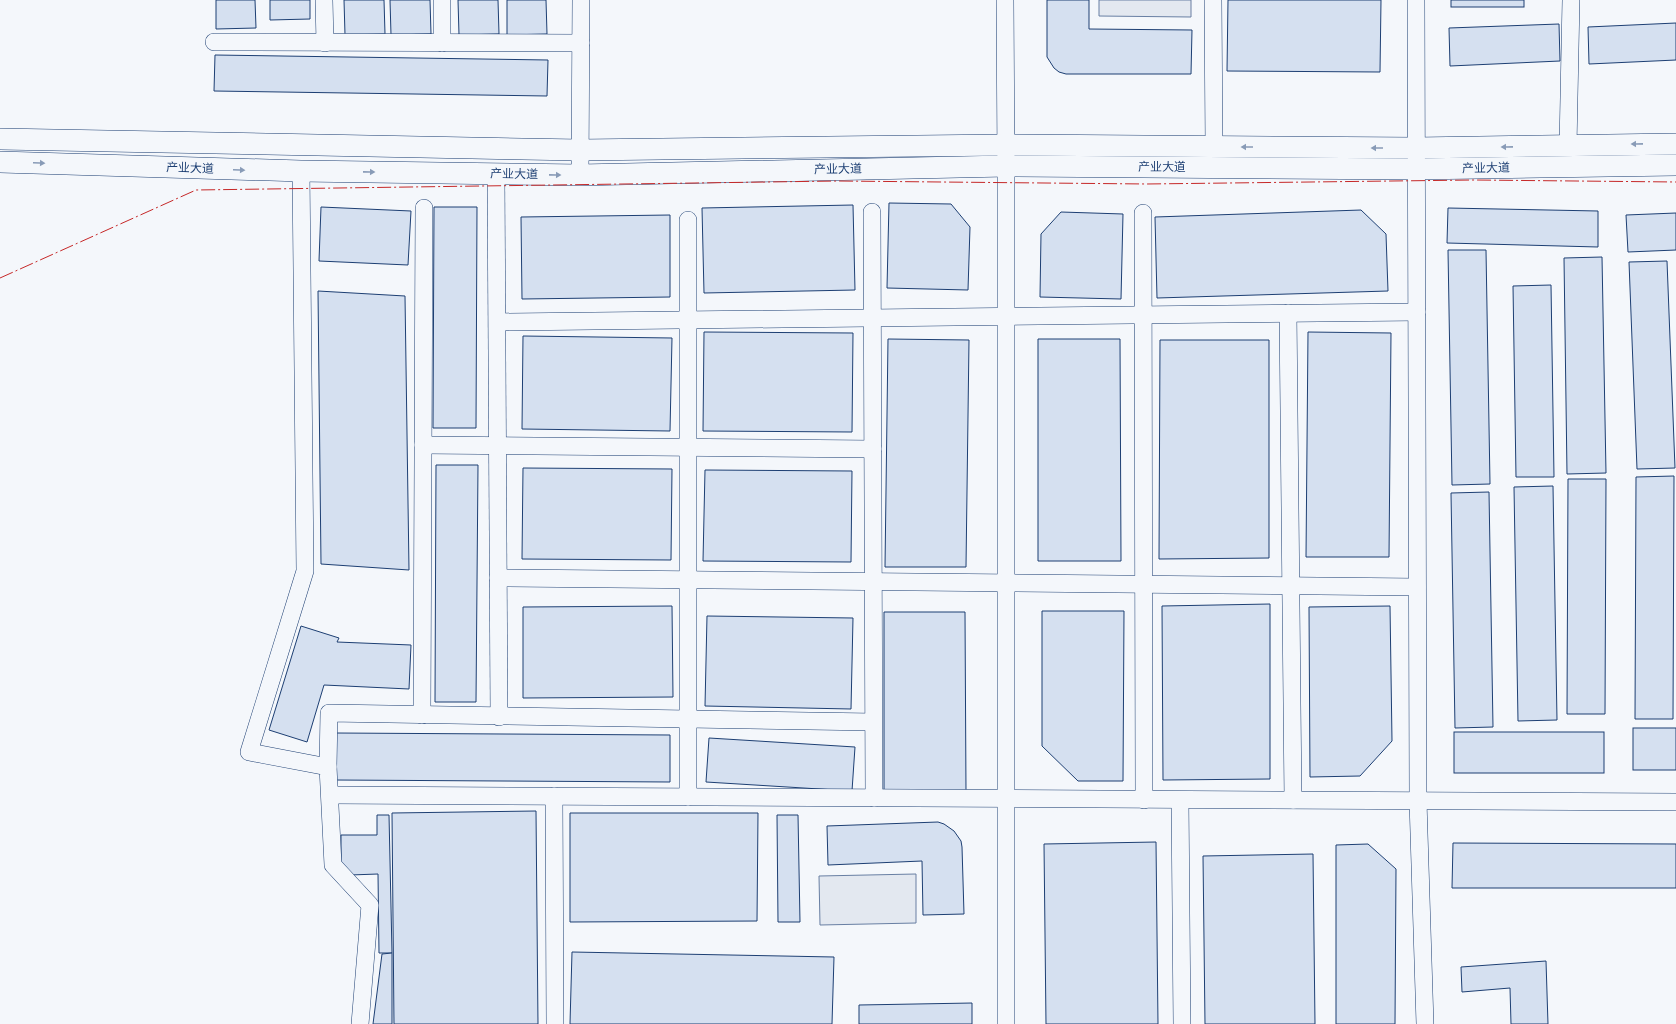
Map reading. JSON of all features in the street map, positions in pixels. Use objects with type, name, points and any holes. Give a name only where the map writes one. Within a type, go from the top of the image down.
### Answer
[{"type":"main road","name":"产业大道","points":[[0,139],[1006,156],[1416,158],[1676,165]]},
{"type":"main road","name":"产业大道","points":[[0,162],[301,172],[580,175],[1214,147],[1416,158],[1568,146],[1676,144]]},
{"type":"street","points":[[324,0],[325,42]]},
{"type":"street","points":[[442,0],[442,43]]},
{"type":"street","points":[[580,175],[581,0]]},
{"type":"street","points":[[1004,0],[1006,156],[1006,1024]]},
{"type":"street","points":[[1213,0],[1214,147]]},
{"type":"street","points":[[1416,0],[1418,801],[1425,1024]]},
{"type":"street","points":[[1568,146],[1571,0]]},
{"type":"street","points":[[214,42],[580,43]]},
{"type":"street","points":[[301,172],[305,571],[249,752],[328,767]]},
{"type":"street","points":[[496,174],[499,717]]},
{"type":"street","points":[[422,715],[424,208]]},
{"type":"street","points":[[872,212],[874,798]]},
{"type":"street","points":[[1143,213],[1144,800]]},
{"type":"street","points":[[688,220],[688,797]]},
{"type":"street","points":[[498,322],[1417,312]]},
{"type":"street","points":[[1288,313],[1292,800]]},
{"type":"street","points":[[423,445],[873,449]]},
{"type":"street","points":[[498,578],[1418,587]]},
{"type":"street","points":[[360,1024],[370,905],[333,865],[328,767],[329,713],[873,722]]},
{"type":"street","points":[[330,795],[1676,802]]},
{"type":"street","points":[[554,796],[555,1024]]},
{"type":"street","points":[[1180,800],[1182,1024]]},
{"type":"shaded area","points":[[1099,0],[1191,0],[1191,17],[1099,16]]},
{"type":"shaded area","points":[[916,874],[916,923],[820,925],[819,876]]},
{"type":"building","points":[[216,0],[255,0],[256,28],[216,29]]},
{"type":"building","points":[[270,0],[310,0],[310,19],[270,20]]},
{"type":"building","points":[[344,0],[384,0],[385,34],[345,35]]},
{"type":"building","points":[[390,0],[430,0],[431,34],[391,35]]},
{"type":"building","points":[[458,0],[498,0],[499,34],[459,35]]},
{"type":"building","points":[[507,0],[546,0],[547,34],[507,35]]},
{"type":"building","points":[[1047,0],[1089,0],[1089,29],[1192,30],[1191,74],[1066,74],[1059,72],[1054,68],[1047,57]]},
{"type":"building","points":[[1228,0],[1381,0],[1380,72],[1227,71]]},
{"type":"building","points":[[1451,0],[1524,0],[1524,7],[1451,7]]},
{"type":"building","points":[[1676,23],[1676,60],[1589,64],[1588,27]]},
{"type":"building","points":[[1559,24],[1560,61],[1450,66],[1449,28]]},
{"type":"building","points":[[215,55],[548,60],[547,96],[214,91]]},
{"type":"building","points":[[889,203],[951,204],[970,227],[968,290],[887,288]]},
{"type":"building","points":[[853,205],[855,290],[704,293],[702,208]]},
{"type":"building","points":[[321,207],[411,211],[408,265],[319,261]]},
{"type":"building","points":[[434,207],[477,207],[476,428],[433,428]]},
{"type":"building","points":[[1448,208],[1598,211],[1598,247],[1447,243]]},
{"type":"building","points":[[1361,210],[1386,234],[1388,291],[1157,298],[1155,217]]},
{"type":"building","points":[[1061,212],[1123,214],[1121,299],[1040,297],[1041,234]]},
{"type":"building","points":[[1676,213],[1676,250],[1628,252],[1626,215]]},
{"type":"building","points":[[670,215],[670,297],[522,299],[521,217]]},
{"type":"building","points":[[1448,250],[1486,250],[1490,484],[1452,485]]},
{"type":"building","points":[[1602,257],[1606,473],[1567,474],[1564,258]]},
{"type":"building","points":[[1667,261],[1675,468],[1637,469],[1629,262]]},
{"type":"building","points":[[1551,285],[1554,477],[1516,477],[1513,286]]},
{"type":"building","points":[[318,291],[405,296],[409,570],[321,564]]},
{"type":"building","points":[[704,332],[853,333],[852,432],[703,431]]},
{"type":"building","points":[[1308,332],[1391,333],[1389,557],[1306,557]]},
{"type":"building","points":[[523,336],[672,338],[670,431],[522,429]]},
{"type":"building","points":[[888,339],[969,340],[966,567],[885,567]]},
{"type":"building","points":[[1038,339],[1120,339],[1121,561],[1038,561]]},
{"type":"building","points":[[1160,340],[1269,340],[1269,558],[1159,559]]},
{"type":"building","points":[[436,465],[478,465],[476,702],[435,702]]},
{"type":"building","points":[[523,468],[672,469],[671,560],[522,559]]},
{"type":"building","points":[[705,470],[852,471],[851,562],[703,561]]},
{"type":"building","points":[[1674,476],[1673,719],[1635,719],[1636,477]]},
{"type":"building","points":[[1568,479],[1606,479],[1605,714],[1567,714]]},
{"type":"building","points":[[1553,486],[1557,720],[1518,721],[1514,487]]},
{"type":"building","points":[[1489,492],[1493,727],[1455,728],[1451,493]]},
{"type":"building","points":[[1270,604],[1270,779],[1163,780],[1162,606]]},
{"type":"building","points":[[672,606],[673,697],[523,698],[523,607]]},
{"type":"building","points":[[1390,606],[1392,741],[1360,776],[1310,777],[1309,607]]},
{"type":"building","points":[[1042,611],[1124,611],[1123,781],[1078,781],[1042,746]]},
{"type":"building","points":[[884,612],[965,612],[966,792],[884,792]]},
{"type":"building","points":[[707,616],[853,618],[851,709],[705,706]]},
{"type":"building","points":[[301,626],[339,638],[337,642],[411,645],[409,689],[324,685],[307,742],[269,730]]},
{"type":"building","points":[[1633,728],[1676,728],[1676,770],[1633,770]]},
{"type":"building","points":[[1454,732],[1604,732],[1604,773],[1454,773]]},
{"type":"building","points":[[336,733],[670,735],[670,782],[335,780]]},
{"type":"building","points":[[709,738],[855,747],[852,791],[706,782]]},
{"type":"building","points":[[536,811],[538,1024],[394,1024],[392,813]]},
{"type":"building","points":[[570,813],[758,813],[757,921],[570,922]]},
{"type":"building","points":[[377,815],[389,815],[392,953],[379,953],[378,874],[350,875],[341,865],[341,835],[377,835]]},
{"type":"building","points":[[777,815],[798,815],[800,922],[778,922]]},
{"type":"building","points":[[938,822],[954,831],[961,841],[964,914],[923,915],[922,861],[828,865],[827,826]]},
{"type":"building","points":[[1156,842],[1158,1024],[1046,1024],[1044,844]]},
{"type":"building","points":[[1453,843],[1676,844],[1676,888],[1452,888]]},
{"type":"building","points":[[1368,844],[1396,869],[1395,1024],[1336,1024],[1336,845]]},
{"type":"building","points":[[1313,854],[1315,1024],[1205,1024],[1203,856]]},
{"type":"building","points":[[572,952],[834,957],[832,1024],[570,1024]]},
{"type":"building","points":[[392,953],[392,1024],[373,1024],[382,954]]},
{"type":"building","points":[[1546,961],[1548,1024],[1511,1024],[1510,988],[1462,992],[1461,967]]},
{"type":"building","points":[[972,1003],[972,1024],[859,1024],[859,1005]]},
{"type":"power","points":[[0,278],[196,190],[838,181],[1147,184],[1474,180],[1676,182]]}]
